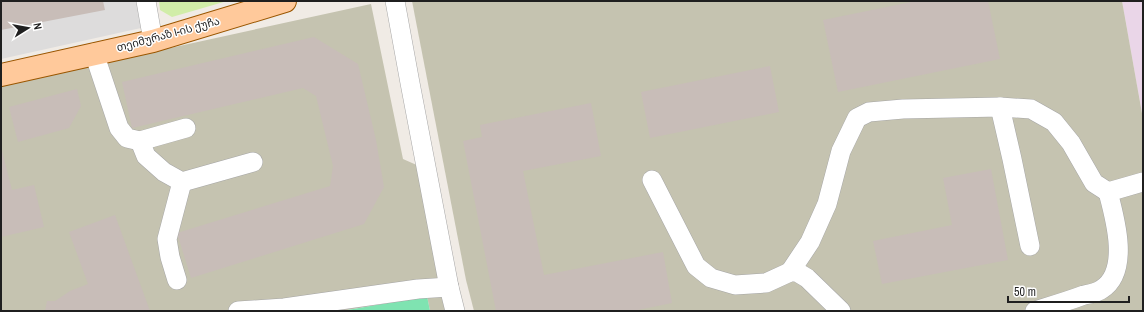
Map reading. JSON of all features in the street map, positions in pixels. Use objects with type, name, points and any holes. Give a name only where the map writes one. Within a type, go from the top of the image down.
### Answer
[{"type":"main road","name":"თეიმურაზ I-ის ქუჩა","points":[[1,75],[153,41],[285,1]]},
{"type":"street","points":[[146,1],[153,41]]},
{"type":"street","points":[[395,1],[455,311]]},
{"type":"street","points":[[94,53],[119,128],[127,138],[140,141],[186,128]]},
{"type":"street","points":[[1000,107],[1030,246]]},
{"type":"street","points":[[790,272],[810,242],[827,204],[841,151],[857,118],[869,112],[903,109],[1000,107],[1031,109],[1054,122],[1071,143],[1094,183],[1108,192],[1114,214],[1118,242],[1117,266],[1111,281],[1101,290],[1035,311]]},
{"type":"street","points":[[140,141],[146,156],[164,172],[182,182],[253,162]]},
{"type":"street","points":[[652,180],[696,266],[711,278],[735,285],[766,283],[790,272],[797,272],[807,278],[841,311]]},
{"type":"street","points":[[177,280],[170,257],[167,239],[182,182]]},
{"type":"street","points":[[1108,192],[1143,182]]},
{"type":"street","points":[[238,310],[284,308],[449,286]]},
{"type":"shaded area","points":[[1,1],[138,1],[141,28],[1,59]]},
{"type":"shaded area","points":[[412,1],[1122,1],[1143,119],[1143,311],[474,311],[466,280]]},
{"type":"shaded area","points":[[1122,1],[1143,1],[1143,119]]},
{"type":"shaded area","points":[[371,4],[403,159],[437,174],[461,311],[430,311],[427,296],[342,311],[1,311],[1,85]]},
{"type":"green space","points":[[159,1],[227,1],[172,17],[160,10]]},
{"type":"green space","points":[[427,296],[430,311],[342,311]]},
{"type":"building","points":[[103,1],[105,10],[1,30],[1,2]]},
{"type":"building","points":[[916,1],[988,1],[1000,59],[838,92],[823,20]]},
{"type":"building","points":[[314,37],[358,64],[376,140],[384,187],[364,224],[191,278],[177,233],[330,186],[333,166],[316,96],[303,88],[132,128],[122,82]]},
{"type":"building","points":[[770,66],[779,112],[650,138],[641,92]]},
{"type":"building","points":[[77,89],[81,106],[69,128],[18,142],[9,107]]},
{"type":"building","points":[[591,103],[601,156],[523,171],[544,275],[663,252],[672,303],[633,311],[496,311],[463,141],[482,137],[480,125]]},
{"type":"building","points":[[1,147],[12,190],[34,185],[44,227],[1,237]]},
{"type":"building","points":[[991,169],[1008,260],[882,284],[873,241],[952,225],[943,178]]},
{"type":"building","points":[[115,215],[150,311],[45,311],[47,301],[55,301],[70,291],[88,284],[69,232]]}]
